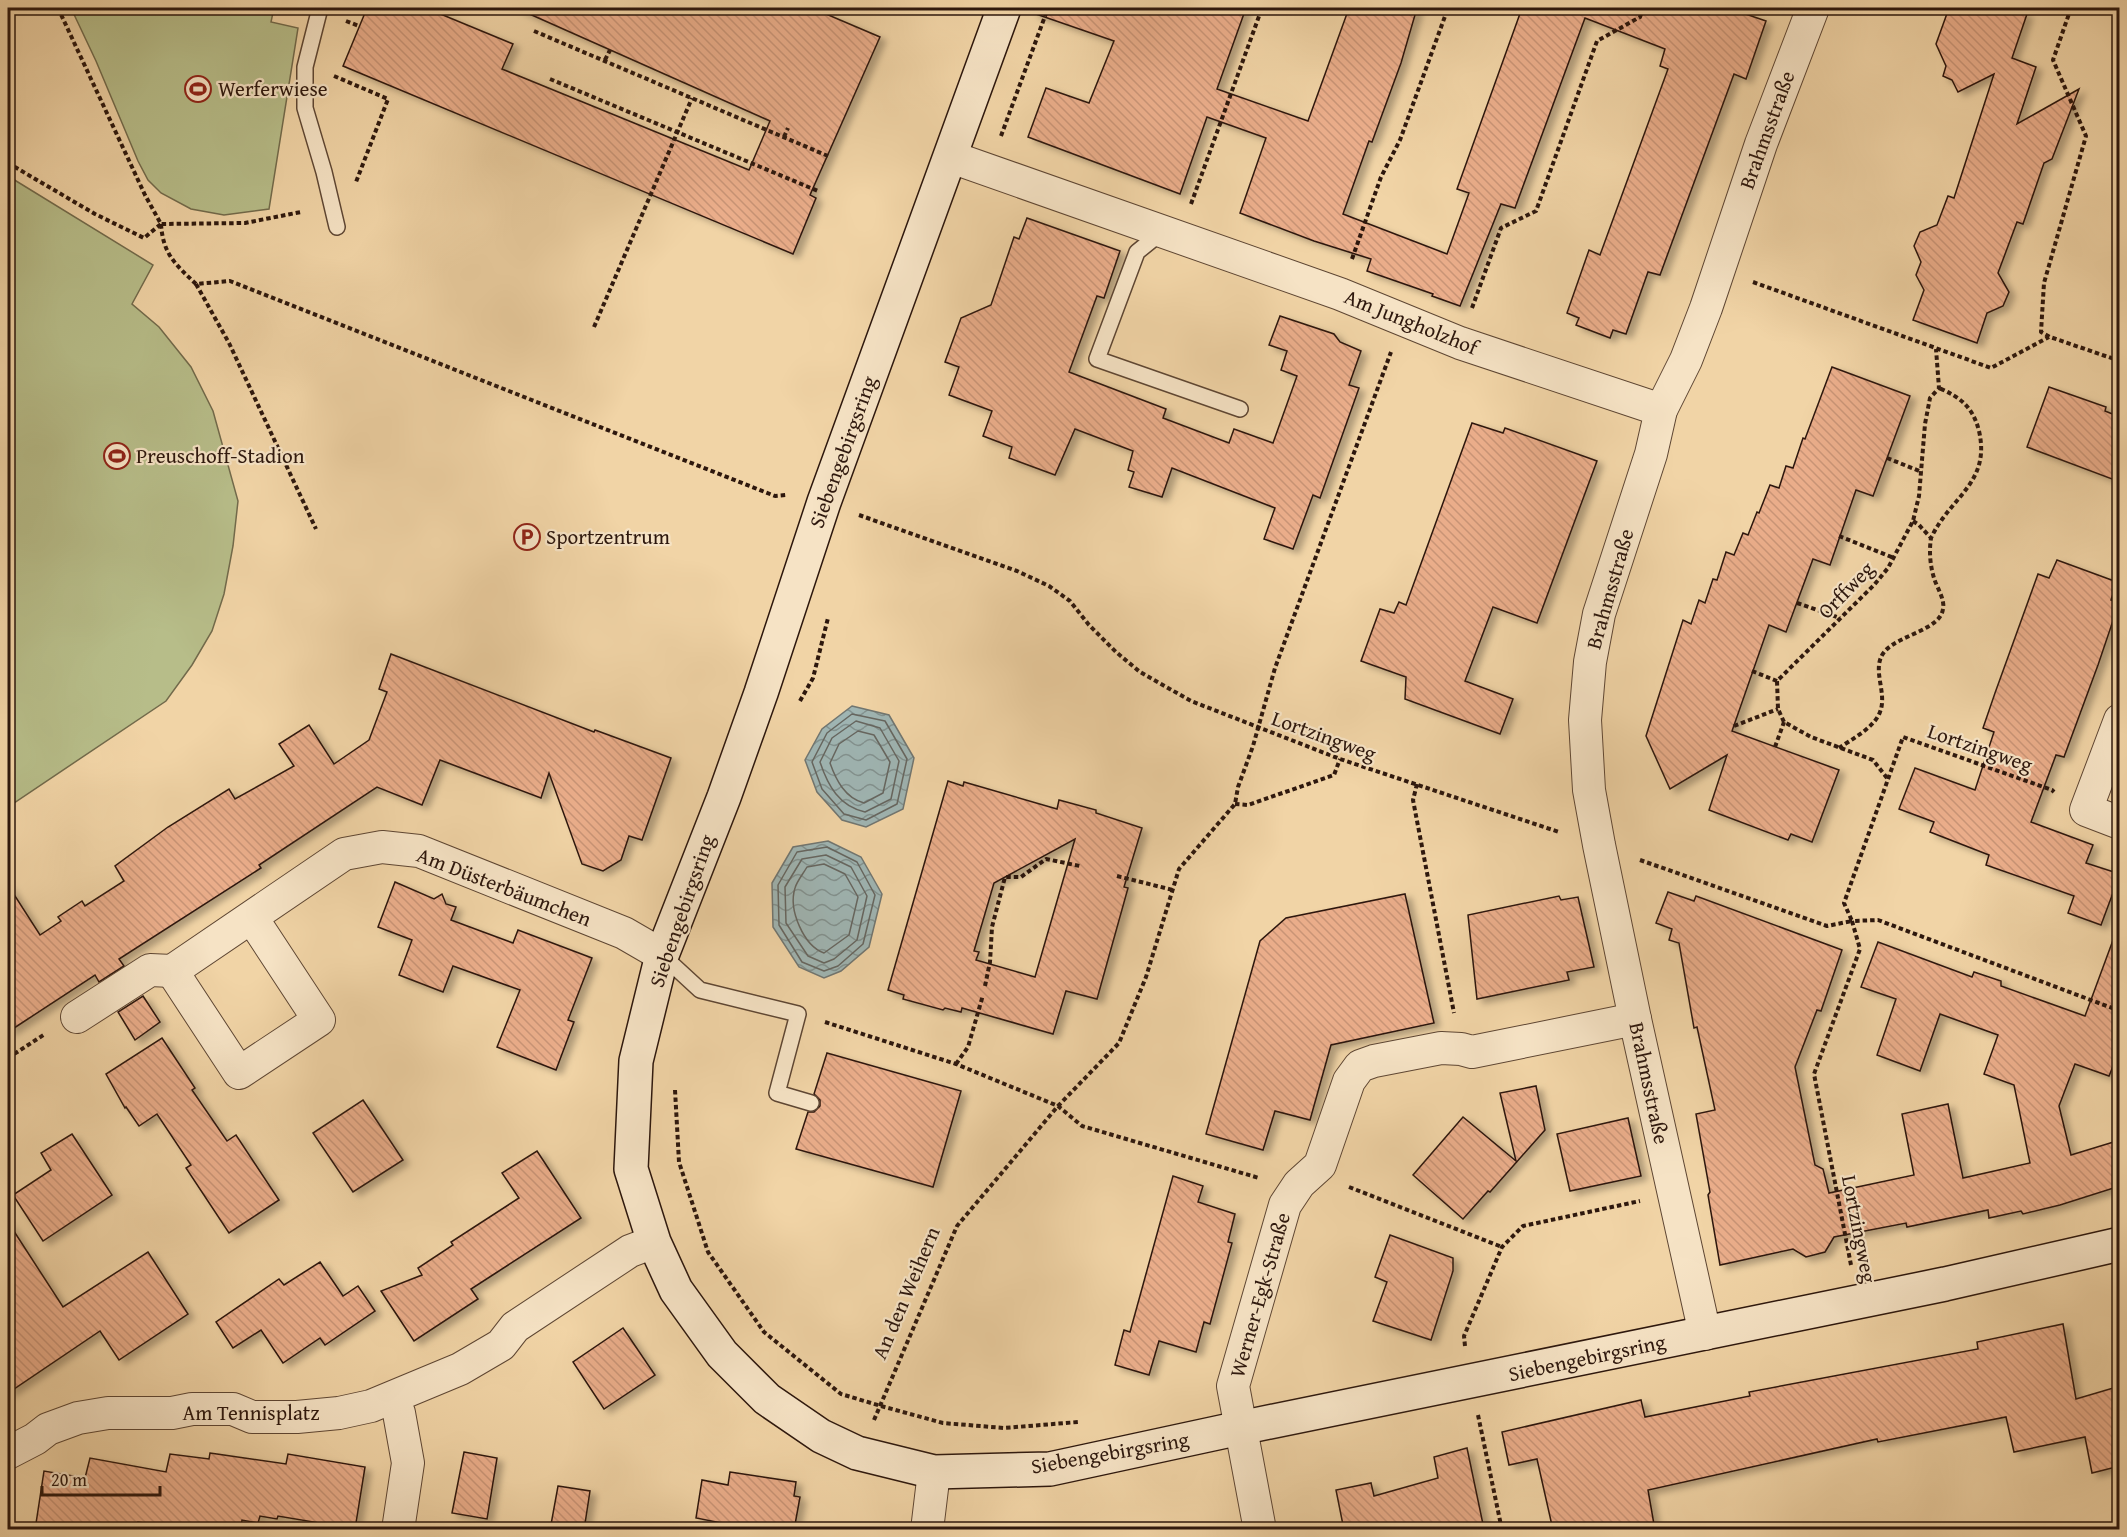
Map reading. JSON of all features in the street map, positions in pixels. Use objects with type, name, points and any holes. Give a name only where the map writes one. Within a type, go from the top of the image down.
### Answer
[{"type":"street","name":"Siebengebirgsring","points":[[1004,8],[824,502],[754,714],[662,955],[636,1061],[631,1169],[654,1242],[676,1290],[722,1354],[767,1399],[820,1436],[857,1453],[934,1472],[1050,1469],[1858,1302],[2120,1244]]},
{"type":"street","name":"Brahmsstraße","points":[[1705,1334],[1599,845],[1589,790],[1585,720],[1590,662],[1599,615],[1651,454],[1661,410],[1686,360],[1761,144],[1813,8]]},
{"type":"street","name":"Am Jungholzhof","points":[[951,157],[1340,294],[1460,343],[1661,410]]},
{"type":"street","points":[[2120,720],[2086,810],[2120,823]]},
{"type":"street","name":"Am Düsterbäumchen","points":[[77,1017],[150,970],[171,971],[344,854],[382,847],[419,851],[624,933],[662,955]]},
{"type":"street","points":[[171,971],[239,1073],[284,1044],[319,1020],[252,918]]},
{"type":"street","name":"Werner-Egk-Straße","points":[[1260,1530],[1233,1386],[1285,1205],[1299,1184],[1320,1165],[1349,1081],[1360,1066],[1374,1061],[1441,1048],[1472,1052],[1635,1019]]},
{"type":"street","name":"Am Tennisplatz","points":[[8,1453],[35,1439],[48,1429],[78,1418],[108,1413],[172,1413],[192,1408],[233,1409],[252,1417],[297,1417],[339,1413],[371,1406],[470,1363],[501,1345],[515,1327],[601,1270],[630,1251],[654,1242]]},
{"type":"street","points":[[393,1398],[399,1413],[408,1462],[398,1530]]},
{"type":"street","points":[[927,1530],[934,1472]]},
{"type":"lane","points":[[320,8],[305,67],[305,108],[337,227]]},
{"type":"lane","points":[[1163,231],[1137,252],[1097,360],[1240,409]]},
{"type":"lane","points":[[662,955],[700,990],[798,1014],[777,1093],[811,1103]]},
{"type":"path","points":[[58,8],[161,224],[162,241],[172,261],[196,284],[229,343],[316,529]]},
{"type":"path","points":[[1009,115],[1048,8]]},
{"type":"path","points":[[1163,231],[1187,214],[1262,8]]},
{"type":"path","points":[[1340,294],[1381,177],[1400,140],[1448,8]]},
{"type":"path","points":[[1460,343],[1501,228],[1536,211],[1597,41],[1640,17],[1643,8]]},
{"type":"path","points":[[2072,8],[2053,60],[2086,136],[2044,284],[2041,332],[2120,361]]},
{"type":"path","points":[[342,31],[346,20],[359,26]]},
{"type":"path","points":[[534,31],[828,156]]},
{"type":"path","points":[[604,60],[610,50]]},
{"type":"path","points":[[326,73],[388,99],[337,227]]},
{"type":"path","points":[[550,79],[818,191]]},
{"type":"path","points":[[594,327],[692,98]]},
{"type":"path","points":[[784,137],[788,128]]},
{"type":"path","points":[[8,163],[95,214],[144,238],[161,224],[245,223],[301,212]]},
{"type":"path","points":[[1719,269],[1991,368],[2050,337]]},
{"type":"path","name":"Lortzingweg","points":[[196,284],[230,281],[775,496],[801,494],[1017,571],[1049,586],[1070,601],[1089,625],[1140,672],[1191,701],[1340,759],[1599,845],[1827,926],[1852,921],[1878,920],[2120,1011]]},
{"type":"path","name":"An den Weihern","points":[[857,1453],[881,1406],[957,1226],[1058,1106],[1119,1042],[1146,977],[1179,869],[1235,804],[1238,787],[1259,728],[1275,668],[1402,320]]},
{"type":"path","name":"Orffweg","points":[[1777,681],[1874,585],[1894,558],[1913,521],[1919,496],[1925,424],[1930,398],[1939,388],[1936,349]]},
{"type":"path","points":[[1839,748],[1867,728],[1880,712],[1882,690],[1878,666],[1886,650],[1935,622],[1941,616],[1944,606],[1930,562],[1931,538],[1936,526],[1969,488],[1982,454],[1978,427],[1972,414],[1956,396],[1939,388]]},
{"type":"path","points":[[1887,458],[1922,472]]},
{"type":"path","points":[[1913,521],[1931,538]]},
{"type":"path","points":[[1839,536],[1894,558]]},
{"type":"path","points":[[1797,603],[1840,618]]},
{"type":"path","points":[[1752,671],[1777,681],[1778,709],[1784,722],[1811,737],[1873,760],[1887,778]]},
{"type":"path","points":[[1734,726],[1778,709]]},
{"type":"path","points":[[1775,747],[1784,722]]},
{"type":"path","name":"Lortzingweg","points":[[1858,1302],[1814,1074],[1860,949],[1844,903],[1903,737],[2052,790],[2057,800]]},
{"type":"path","points":[[1235,804],[1248,805],[1334,775],[1340,759]]},
{"type":"path","points":[[1417,784],[1413,800],[1461,1049]]},
{"type":"path","points":[[985,986],[990,962],[992,927],[1005,877],[1021,878],[1046,859],[1080,866]]},
{"type":"path","points":[[1117,876],[1173,890]]},
{"type":"path","points":[[956,1064],[968,1047],[983,994]]},
{"type":"path","points":[[798,1014],[956,1064],[1058,1106]]},
{"type":"path","points":[[8,1058],[62,1023],[77,1017]]},
{"type":"path","points":[[1502,1530],[1471,1382],[1464,1336],[1502,1247],[1523,1226],[1623,1206],[1673,1192]]},
{"type":"green space","name":"Werferwiese","points":[[71,8],[274,8],[271,22],[298,28],[269,209],[224,215],[191,209],[161,193],[148,180]]},
{"type":"green space","name":"Preuschoff-Stadion","points":[[8,176],[153,265],[132,304],[159,327],[191,367],[213,411],[238,501],[224,594],[212,631],[192,665],[166,701],[8,807]]},
{"type":"water","points":[[852,706],[889,715],[914,758],[903,809],[866,827],[842,820],[817,792],[805,760],[822,729]]},
{"type":"water","points":[[828,841],[861,857],[882,894],[869,947],[841,971],[824,978],[799,967],[773,927],[772,883],[793,847]]},
{"type":"building","points":[[367,8],[426,8],[513,44],[502,69],[749,170],[770,121],[516,8],[812,8],[880,37],[810,195],[816,198],[793,254],[343,66]]},
{"type":"building","points":[[1034,8],[1246,8],[1217,89],[1308,121],[1349,8],[1417,8],[1401,63],[1372,142],[1369,141],[1343,214],[1447,254],[1469,193],[1457,189],[1522,8],[1728,8],[1766,21],[1746,79],[1734,74],[1660,275],[1648,272],[1626,334],[1613,330],[1610,338],[1576,325],[1579,318],[1567,313],[1589,250],[1600,255],[1668,69],[1660,66],[1665,49],[1585,18],[1515,208],[1501,204],[1460,306],[1367,271],[1371,259],[1314,241],[1240,213],[1266,138],[1207,117],[1180,194],[1028,137],[1046,88],[1089,103],[1114,41],[1033,13]]},
{"type":"building","points":[[1949,8],[2007,8],[2027,14],[2012,58],[2036,67],[2017,124],[2079,89],[2052,159],[2044,163],[2023,224],[2017,222],[1998,273],[2009,292],[2003,306],[1987,313],[1977,343],[1913,320],[1924,290],[1916,275],[1921,262],[1914,246],[1920,232],[1937,225],[1948,196],[1954,198],[1994,74],[1958,92],[1952,80],[1943,76],[1946,66],[1936,44]]},
{"type":"building","points":[[1027,218],[1120,251],[1104,298],[1097,296],[1069,372],[1166,409],[1163,418],[1229,443],[1234,429],[1273,443],[1297,376],[1281,370],[1287,351],[1269,345],[1280,316],[1334,334],[1340,342],[1361,351],[1349,385],[1359,388],[1320,498],[1313,495],[1293,549],[1264,539],[1275,508],[1172,468],[1162,497],[1129,487],[1134,472],[1128,470],[1133,451],[1075,429],[1055,475],[1009,458],[1012,447],[983,436],[992,411],[949,395],[959,367],[945,362],[961,318],[991,305],[1014,237],[1019,239]]},
{"type":"building","points":[[1832,367],[1910,396],[1873,496],[1856,490],[1830,565],[1813,559],[1786,632],[1769,625],[1732,731],[1839,770],[1812,842],[1791,834],[1788,840],[1709,810],[1727,755],[1670,789],[1646,736],[1683,620],[1691,624],[1699,600],[1705,603],[1713,579],[1717,580],[1726,552],[1734,555],[1743,533],[1748,535],[1770,485],[1779,488],[1786,466],[1793,468]]},
{"type":"building","points":[[2049,387],[2106,407],[2105,411],[2120,417],[2120,482],[2027,447]]},
{"type":"building","points":[[1472,423],[1503,433],[1505,428],[1597,461],[1537,623],[1493,607],[1465,681],[1513,699],[1500,734],[1405,699],[1406,677],[1361,661],[1380,609],[1394,613],[1399,602],[1406,605]]},
{"type":"building","points":[[2057,560],[2117,582],[2111,600],[2119,603],[2064,757],[2056,755],[2031,822],[2093,845],[2086,863],[2120,874],[2101,925],[2068,913],[2074,896],[1986,865],[1989,855],[1930,832],[1934,822],[1899,809],[1915,768],[1975,790],[1994,732],[1983,728],[1995,693],[2038,574],[2049,578]]},
{"type":"building","points":[[391,654],[594,732],[595,730],[671,758],[642,840],[629,836],[621,860],[603,871],[582,864],[549,773],[541,798],[440,760],[422,805],[377,787],[259,865],[261,868],[119,959],[124,966],[99,982],[95,975],[8,1032],[8,885],[40,935],[61,921],[58,917],[82,901],[85,906],[124,881],[115,866],[168,827],[229,789],[235,799],[294,766],[279,744],[309,725],[334,764],[369,740],[387,692],[379,689]]},
{"type":"building","points":[[948,781],[963,786],[964,782],[1057,809],[1059,800],[1096,810],[1096,813],[1142,828],[1124,887],[1128,888],[1097,999],[1066,991],[1053,1034],[962,1008],[961,1012],[945,1008],[943,1010],[903,999],[904,995],[888,990]],"holes":[[[1075,839],[1035,977],[976,960],[979,952],[974,951],[994,883]]]},
{"type":"building","points":[[395,882],[434,899],[442,894],[446,904],[456,907],[451,920],[513,943],[518,930],[592,958],[568,1020],[574,1022],[556,1070],[497,1047],[520,990],[453,966],[443,992],[399,975],[412,940],[378,927]]},
{"type":"building","points":[[1668,892],[1694,901],[1696,896],[1842,950],[1821,1011],[1817,1010],[1795,1067],[1815,1165],[1823,1169],[1829,1193],[1914,1175],[1902,1114],[1948,1104],[1963,1178],[2030,1163],[2014,1085],[1984,1074],[1998,1035],[1940,1014],[1920,1071],[1877,1055],[1896,999],[1861,987],[1878,942],[1972,977],[1974,972],[2001,981],[2001,986],[2085,1016],[2116,932],[2120,932],[2120,1049],[2109,1076],[2075,1064],[2059,1106],[2071,1155],[2120,1140],[2120,1186],[2023,1214],[2021,1211],[1989,1218],[1988,1210],[1907,1227],[1906,1223],[1834,1237],[1825,1252],[1806,1257],[1793,1249],[1720,1265],[1696,1114],[1715,1110],[1697,1027],[1694,1028],[1679,943],[1669,940],[1672,929],[1656,923]]},
{"type":"building","points":[[1405,894],[1434,1023],[1331,1045],[1310,1120],[1275,1111],[1263,1150],[1206,1134],[1260,941],[1286,918]]},
{"type":"building","points":[[1559,896],[1561,900],[1578,897],[1594,967],[1567,972],[1569,980],[1477,999],[1468,915]]},
{"type":"building","points":[[143,996],[160,1022],[135,1040],[118,1012]]},
{"type":"building","points":[[162,1038],[195,1088],[192,1090],[227,1141],[236,1135],[279,1200],[229,1233],[186,1168],[191,1165],[157,1114],[139,1126],[125,1108],[106,1074]]},
{"type":"building","points":[[827,1053],[961,1091],[933,1187],[796,1149],[808,1112],[814,1112],[820,1106],[820,1100],[814,1094]]},
{"type":"building","points":[[1536,1086],[1545,1130],[1463,1219],[1413,1175],[1463,1117],[1516,1161],[1500,1093]]},
{"type":"building","points":[[363,1100],[403,1160],[353,1192],[313,1133]]},
{"type":"building","points":[[1628,1118],[1641,1176],[1570,1191],[1557,1134]]},
{"type":"building","points":[[72,1134],[112,1195],[43,1241],[13,1195],[51,1170],[41,1153]]},
{"type":"building","points":[[537,1151],[581,1218],[471,1289],[478,1299],[414,1341],[381,1291],[422,1275],[418,1268],[453,1245],[451,1242],[519,1198],[502,1173]]},
{"type":"building","points":[[1173,1176],[1203,1186],[1198,1202],[1235,1214],[1228,1242],[1232,1243],[1210,1324],[1204,1322],[1196,1352],[1159,1341],[1149,1375],[1115,1365],[1124,1330],[1130,1332]]},
{"type":"building","points":[[8,1222],[63,1307],[148,1252],[188,1314],[119,1360],[100,1331],[8,1393]]},
{"type":"building","points":[[1390,1235],[1453,1258],[1453,1271],[1431,1340],[1373,1321],[1387,1282],[1375,1277]]},
{"type":"building","points":[[320,1262],[343,1296],[358,1286],[375,1311],[325,1345],[320,1338],[283,1363],[261,1330],[233,1348],[216,1322],[279,1279],[284,1285]]},
{"type":"building","points":[[2063,1324],[2076,1399],[2120,1386],[2120,1466],[2092,1473],[2085,1437],[2014,1452],[2006,1417],[1878,1442],[1877,1439],[1648,1490],[1655,1530],[1553,1530],[1537,1459],[1509,1465],[1502,1432],[1641,1400],[1645,1417],[1750,1396],[1749,1392],[1978,1349],[1977,1342]]},
{"type":"building","points":[[623,1328],[655,1375],[604,1409],[573,1362]]},
{"type":"building","points":[[1467,1448],[1484,1529],[1344,1530],[1336,1490],[1371,1483],[1374,1496],[1438,1478],[1434,1457]]},
{"type":"building","points":[[464,1452],[497,1458],[487,1519],[452,1513]]},
{"type":"building","points":[[210,1453],[286,1464],[288,1454],[365,1467],[355,1529],[278,1516],[277,1519],[260,1516],[258,1523],[242,1520],[240,1530],[200,1524],[198,1530],[195,1530],[138,1522],[137,1530],[35,1530],[44,1471],[85,1478],[90,1458],[166,1472],[170,1454],[209,1459]]},
{"type":"building","points":[[730,1472],[796,1482],[794,1496],[800,1497],[794,1530],[721,1530],[722,1523],[696,1518],[702,1480],[728,1485]]},
{"type":"building","points":[[558,1486],[590,1491],[584,1530],[550,1530]]},
{"type":"place","name":"Werferwiese","points":[[198,89]]},
{"type":"place","name":"Preuschoff-Stadion","points":[[117,456]]},
{"type":"place","name":"Sportzentrum","points":[[527,537]]}]
